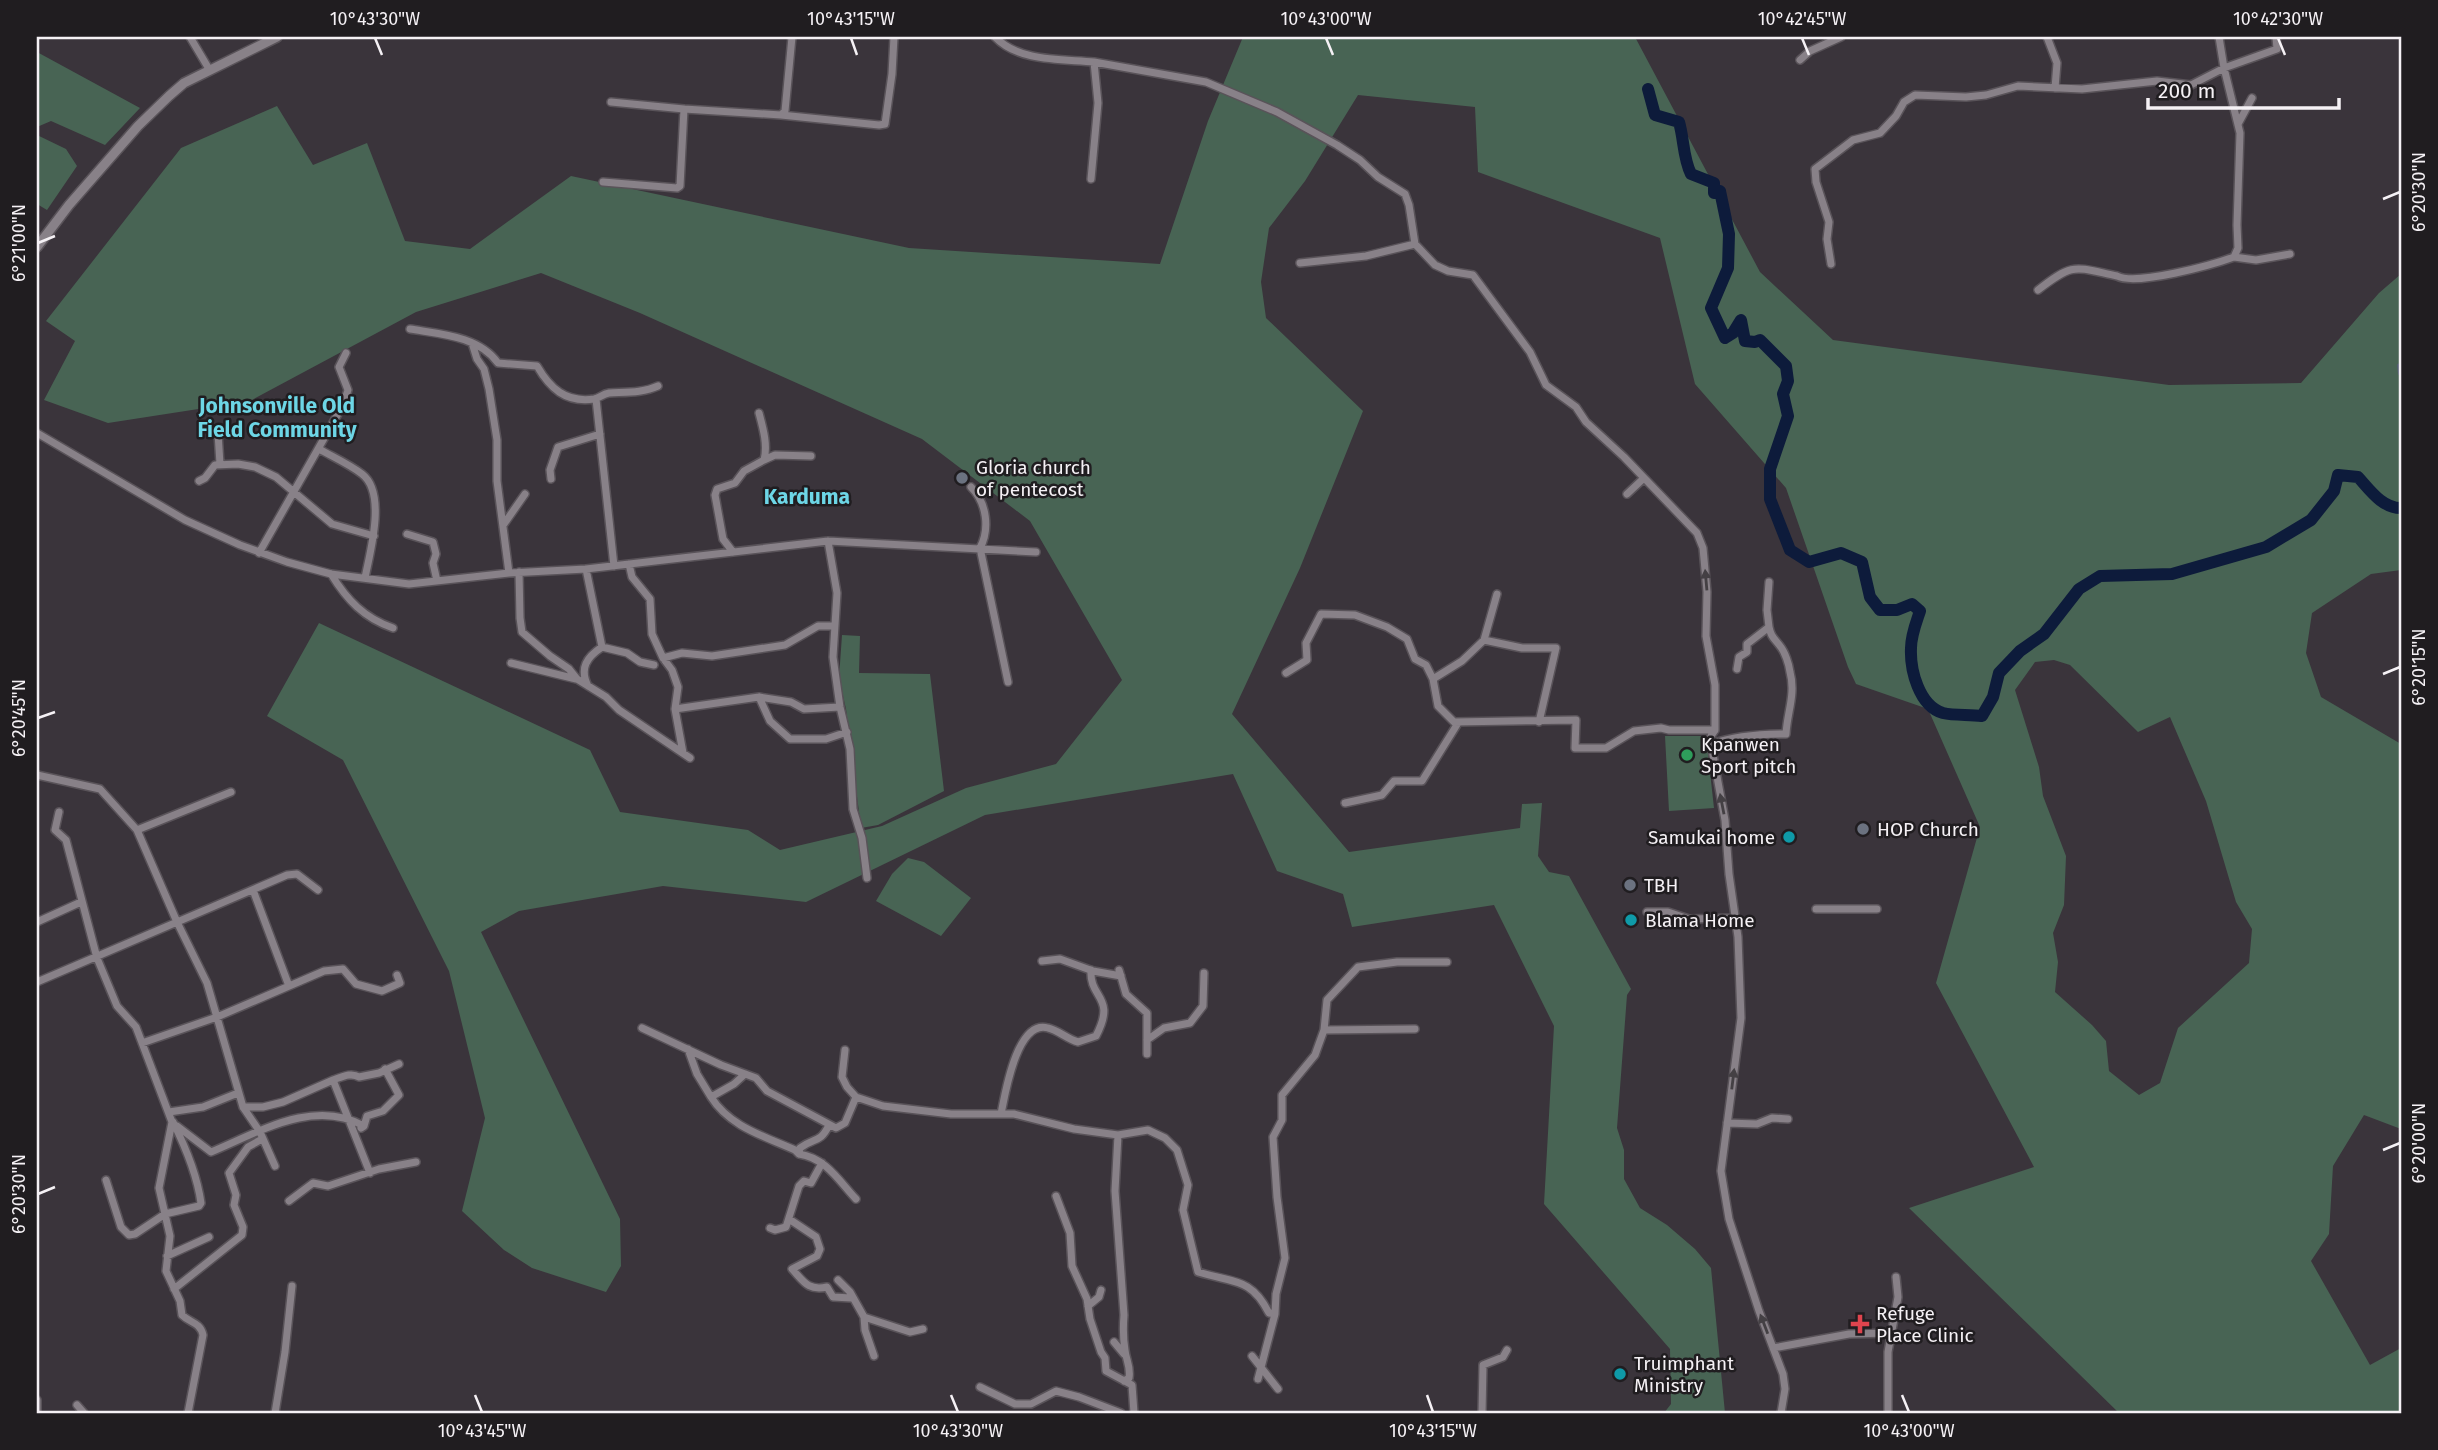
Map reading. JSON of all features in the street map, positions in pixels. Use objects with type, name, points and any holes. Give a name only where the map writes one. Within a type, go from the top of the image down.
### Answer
[{"type":"street","points":[[190,37],[209,69]]},
{"type":"street","points":[[37,247],[69,205],[138,125],[184,83],[277,37]]},
{"type":"street","points":[[781,114],[785,111],[792,37]]},
{"type":"street","points":[[611,102],[885,124],[894,37]]},
{"type":"street","points":[[995,37],[1004,47],[1029,56],[1094,62],[1206,82],[1277,112],[1360,160],[1378,177],[1405,194],[1415,244],[1435,265],[1448,271],[1473,275],[1530,352],[1546,385],[1576,407],[1586,422],[1697,533],[1703,548],[1707,592],[1706,636],[1715,685],[1715,730],[1711,736],[1711,744],[1725,820],[1738,937],[1741,1018],[1721,1171],[1729,1219],[1783,1374],[1785,1389],[1781,1413]]},
{"type":"street","points":[[1800,60],[1810,51],[1842,37]]},
{"type":"street","points":[[2047,37],[2057,63],[2055,88]]},
{"type":"street","points":[[2220,37],[2224,68],[2240,133],[2238,248],[2234,257]]},
{"type":"street","points":[[1831,264],[1827,239],[1829,222],[1816,182],[1815,169],[1853,140],[1880,133],[1904,103],[1915,95],[1966,97],[1986,95],[2018,86],[2082,89],[2157,81],[2191,85],[2224,68],[2277,49],[2276,37]]},
{"type":"street","points":[[1091,179],[1098,103],[1094,62]]},
{"type":"street","points":[[2238,124],[2252,98]]},
{"type":"street","points":[[603,182],[677,188],[680,186],[684,108]]},
{"type":"street","points":[[1300,263],[1366,256],[1415,244]]},
{"type":"street","points":[[2038,290],[2061,272],[2077,268],[2117,275],[2123,279],[2151,278],[2234,257],[2256,260],[2290,254]]},
{"type":"street","points":[[410,329],[456,337],[472,343],[490,352],[498,363],[537,366],[547,383],[565,397],[596,399],[603,394],[648,391],[658,386]]},
{"type":"street","points":[[472,343],[477,359],[484,369],[489,389],[497,440],[497,481],[509,573]]},
{"type":"street","points":[[259,553],[343,405],[348,390],[339,367],[346,353]]},
{"type":"street","points":[[596,399],[614,566]]},
{"type":"street","points":[[759,412],[765,435],[764,460]]},
{"type":"street","points":[[37,433],[185,520],[259,553],[331,574],[409,584],[519,572],[586,569],[828,541],[1036,552]]},
{"type":"street","points":[[218,433],[219,464]]},
{"type":"street","points":[[551,479],[550,470],[558,447],[600,434]]},
{"type":"street","points":[[319,449],[364,475],[370,484],[375,505],[373,536],[365,578]]},
{"type":"street","points":[[733,552],[723,539],[715,495],[717,489],[735,484],[744,471],[775,455],[811,456]]},
{"type":"street","points":[[199,481],[205,478],[215,465],[238,464],[254,467],[275,477],[332,524],[373,536]]},
{"type":"street","points":[[1627,494],[1644,478]]},
{"type":"street","points":[[971,487],[979,495],[986,515],[985,538],[980,548],[1008,682]]},
{"type":"street","points":[[504,524],[526,494]]},
{"type":"street","points":[[407,534],[433,542],[436,554],[433,563],[437,581]]},
{"type":"street","points":[[828,541],[837,593],[833,657],[840,707],[847,732],[853,809],[862,838],[867,878]]},
{"type":"street","points":[[629,564],[632,577],[650,599],[652,634],[672,670],[678,687],[675,709],[682,753]]},
{"type":"street","points":[[586,569],[602,647]]},
{"type":"street","points":[[519,572],[522,632],[569,669],[577,680]]},
{"type":"street","points":[[331,574],[352,603],[373,621],[393,628]]},
{"type":"street","points":[[1711,744],[1733,737],[1786,734],[1787,713],[1792,703],[1791,674],[1782,648],[1771,636],[1767,610],[1769,582]]},
{"type":"street","points":[[1433,679],[1462,661],[1484,640],[1497,594]]},
{"type":"street","points":[[1286,673],[1307,660],[1306,643],[1321,614],[1355,615],[1387,627],[1407,639],[1415,659],[1426,665],[1433,679],[1438,706],[1454,722],[1576,720],[1575,748],[1606,748],[1634,731],[1661,728],[1715,730]]},
{"type":"street","points":[[663,658],[682,653],[712,656],[785,645],[818,626],[835,626]]},
{"type":"street","points":[[1737,669],[1739,657],[1747,652],[1747,644],[1769,627]]},
{"type":"street","points":[[1484,640],[1522,648],[1556,648],[1539,722]]},
{"type":"street","points":[[588,686],[583,676],[585,666],[591,654],[602,647],[627,653],[640,662],[654,665]]},
{"type":"street","points":[[511,663],[577,680],[691,758]]},
{"type":"street","points":[[675,709],[759,697],[791,702],[804,709],[840,707]]},
{"type":"street","points":[[759,697],[770,721],[790,739],[826,739],[847,732]]},
{"type":"street","points":[[1345,803],[1382,794],[1394,780],[1422,781],[1458,723]]},
{"type":"street","points":[[37,775],[100,789],[137,831],[207,983],[243,1107],[275,1166]]},
{"type":"street","points":[[137,831],[231,792]]},
{"type":"street","points":[[59,812],[55,830],[66,839],[97,958],[117,1006],[136,1027],[172,1122],[185,1146],[197,1179],[201,1203],[194,1208],[164,1213],[135,1234],[128,1235],[121,1227],[106,1180]]},
{"type":"street","points":[[37,982],[287,874],[297,874],[318,890]]},
{"type":"street","points":[[253,890],[289,986]]},
{"type":"street","points":[[37,922],[81,902]]},
{"type":"street","points":[[1816,909],[1877,909]]},
{"type":"street","points":[[1647,912],[1668,912],[1689,919],[1735,918]]},
{"type":"street","points":[[1042,961],[1060,959],[1091,970],[1120,973],[1126,994],[1147,1013],[1147,1054]]},
{"type":"street","points":[[1258,1378],[1275,1314],[1276,1294],[1285,1258],[1273,1137],[1282,1120],[1282,1095],[1315,1055],[1324,1030],[1327,1000],[1358,967],[1397,962],[1447,962]]},
{"type":"street","points":[[142,1043],[217,1017],[324,971],[343,969],[356,984],[382,991],[400,983],[397,975]]},
{"type":"street","points":[[1001,1114],[1019,1046],[1033,1030],[1050,1028],[1078,1042],[1096,1036],[1104,1005],[1092,983],[1091,970]]},
{"type":"street","points":[[1147,1040],[1164,1028],[1190,1023],[1203,1006],[1204,973]]},
{"type":"street","points":[[642,1028],[756,1078],[767,1091],[836,1128],[845,1122],[856,1097]]},
{"type":"street","points":[[1324,1030],[1415,1029]]},
{"type":"street","points":[[688,1049],[697,1074],[720,1111],[745,1128],[827,1165],[856,1199]]},
{"type":"street","points":[[845,1050],[842,1077],[847,1087],[856,1097],[898,1109],[951,1114],[1014,1114],[1074,1129],[1118,1135],[1148,1130],[1165,1138],[1177,1150],[1188,1185],[1183,1210],[1198,1272],[1252,1288],[1262,1298],[1269,1313],[1275,1314]]},
{"type":"street","points":[[243,1107],[263,1107],[283,1102],[345,1075],[355,1074],[359,1077],[379,1073],[399,1064]]},
{"type":"street","points":[[353,1132],[364,1126],[367,1116],[383,1111],[399,1096],[385,1069]]},
{"type":"street","points":[[711,1097],[734,1084],[745,1074]]},
{"type":"street","points":[[333,1080],[370,1173]]},
{"type":"street","points":[[169,1112],[203,1107],[238,1093]]},
{"type":"street","points":[[174,1289],[242,1235],[243,1227],[234,1205],[236,1195],[229,1174],[248,1147],[261,1136],[295,1117],[348,1117],[364,1126]]},
{"type":"street","points":[[1727,1123],[1757,1124],[1772,1118],[1788,1118]]},
{"type":"street","points":[[172,1122],[211,1152],[261,1136]]},
{"type":"street","points":[[172,1122],[159,1188],[170,1236],[166,1271],[180,1301],[181,1314],[197,1323],[203,1335],[188,1413]]},
{"type":"street","points":[[799,1154],[800,1148],[807,1143],[817,1142],[825,1135],[829,1125]]},
{"type":"street","points":[[1118,1135],[1115,1191],[1125,1354],[1130,1372],[1129,1378],[1124,1381]]},
{"type":"street","points":[[289,1202],[313,1183],[328,1186],[416,1162]]},
{"type":"street","points":[[770,1228],[775,1230],[786,1227],[799,1186],[804,1181],[811,1183],[822,1163]]},
{"type":"street","points":[[1056,1196],[1070,1233],[1072,1266],[1105,1358],[1106,1371],[1132,1385],[1134,1413]]},
{"type":"street","points":[[789,1219],[816,1237],[820,1249],[817,1256],[792,1269],[816,1290],[827,1287],[833,1297],[851,1298]]},
{"type":"street","points":[[166,1256],[209,1237]]},
{"type":"street","points":[[1888,1413],[1888,1352],[1898,1297],[1896,1277]]},
{"type":"street","points":[[838,1280],[850,1292],[864,1317],[865,1330],[874,1356]]},
{"type":"street","points":[[275,1413],[292,1286]]},
{"type":"street","points":[[1088,1306],[1099,1297],[1101,1290]]},
{"type":"street","points":[[864,1317],[910,1332],[923,1329]]},
{"type":"street","points":[[1773,1348],[1849,1334],[1890,1333]]},
{"type":"street","points":[[1114,1342],[1125,1354]]},
{"type":"street","points":[[1482,1413],[1483,1365],[1503,1357],[1507,1350]]},
{"type":"street","points":[[1252,1356],[1278,1389]]},
{"type":"street","points":[[980,1387],[1015,1404],[1031,1404],[1056,1391],[1121,1413]]},
{"type":"street","points":[[37,1400],[37,1410]]},
{"type":"street","points":[[77,1405],[84,1413]]},
{"type":"green space","points":[[1243,37],[1635,37],[1760,272],[1833,340],[2169,385],[2301,383],[2379,293],[2401,274],[2401,570],[2371,574],[2312,613],[2306,653],[2321,697],[2401,744],[2401,1129],[2364,1115],[2333,1166],[2329,1234],[2311,1261],[2370,1365],[2401,1348],[2401,1413],[2119,1413],[1909,1208],[2034,1167],[1936,983],[1980,827],[1928,709],[1856,684],[1786,488],[1695,384],[1660,238],[1478,172],[1475,107],[1358,95],[1305,181],[1269,228],[1261,282],[1266,318],[1363,411],[1300,568],[1232,714],[1349,852],[1520,828],[1522,804],[1542,803],[1538,856],[1549,872],[1569,876],[1631,989],[1627,995],[1617,1128],[1624,1150],[1624,1179],[1640,1208],[1667,1225],[1695,1249],[1711,1268],[1725,1413],[1664,1413],[1671,1404],[1670,1349],[1544,1204],[1554,1026],[1494,905],[1352,927],[1343,894],[1277,871],[1233,774],[985,815],[806,902],[663,886],[519,911],[481,932],[620,1219],[621,1266],[606,1292],[532,1268],[504,1250],[462,1211],[485,1118],[449,971],[343,760],[267,716],[319,623],[590,750],[620,812],[748,830],[780,850],[882,826],[966,788],[1056,764],[1122,680],[1030,521],[922,439],[640,313],[541,273],[416,312],[250,401],[108,423],[44,400],[75,341],[46,321],[181,148],[277,106],[313,165],[367,143],[405,241],[470,249],[571,176],[909,248],[1160,264],[1208,121]],"holes":[[[2054,660],[2070,665],[2138,732],[2170,717],[2206,801],[2236,902],[2252,929],[2249,963],[2178,1028],[2160,1083],[2139,1095],[2109,1071],[2106,1041],[2055,992],[2058,962],[2053,933],[2064,905],[2066,856],[2043,796],[2039,767],[2015,690],[2035,662]]]},
{"type":"green space","points":[[37,52],[140,108],[105,145],[51,121],[37,127]]},
{"type":"green space","points":[[37,135],[66,149],[77,166],[47,210],[37,204]]},
{"type":"green space","points":[[842,635],[860,636],[859,673],[930,674],[944,791],[878,825],[861,828],[846,709],[839,678]]},
{"type":"green space","name":"Kpanwen Sport pitch","points":[[1665,736],[1706,736],[1714,808],[1669,811]]},
{"type":"green space","points":[[908,858],[924,862],[971,898],[941,936],[876,901],[892,874]]},
{"type":"waterway","points":[[1648,89],[1655,115],[1679,122],[1686,162],[1691,174],[1714,183],[1714,193],[1720,191],[1729,234],[1728,268],[1711,308],[1725,338],[1733,333],[1741,320],[1745,341],[1760,340],[1786,366],[1788,381],[1783,394],[1788,416],[1770,469],[1770,499],[1790,550],[1809,562],[1841,553],[1862,562],[1870,597],[1880,610],[1897,610],[1912,604],[1920,611],[1912,638],[1912,666],[1922,695],[1935,709],[1948,714],[1982,716],[1993,697],[1999,673],[2020,651],[2044,634],[2079,589],[2100,576],[2172,574],[2266,547],[2311,520],[2334,491],[2338,475],[2358,477],[2382,502],[2401,508]]},
{"type":"waterway","points":[[2399,374],[2398,365],[2401,363]]},
{"type":"place","name":"Gloria church of pentecost","points":[[962,478]]},
{"type":"place","name":"Kpanwen Sport pitch","points":[[1687,755]]},
{"type":"place","name":"HOP Church","points":[[1863,829]]},
{"type":"place","name":"Samukai home","points":[[1789,837]]},
{"type":"place","name":"TBH","points":[[1630,885]]},
{"type":"place","name":"Blama Home","points":[[1631,920]]},
{"type":"place","name":"Refuge Place Clinic","points":[[1860,1324]]},
{"type":"place","name":"Truimphant Ministry","points":[[1620,1374]]},
{"type":"district","name":"Johnsonville Old Field Community","points":[[277,418]]},
{"type":"district","name":"Karduma","points":[[807,497]]}]
